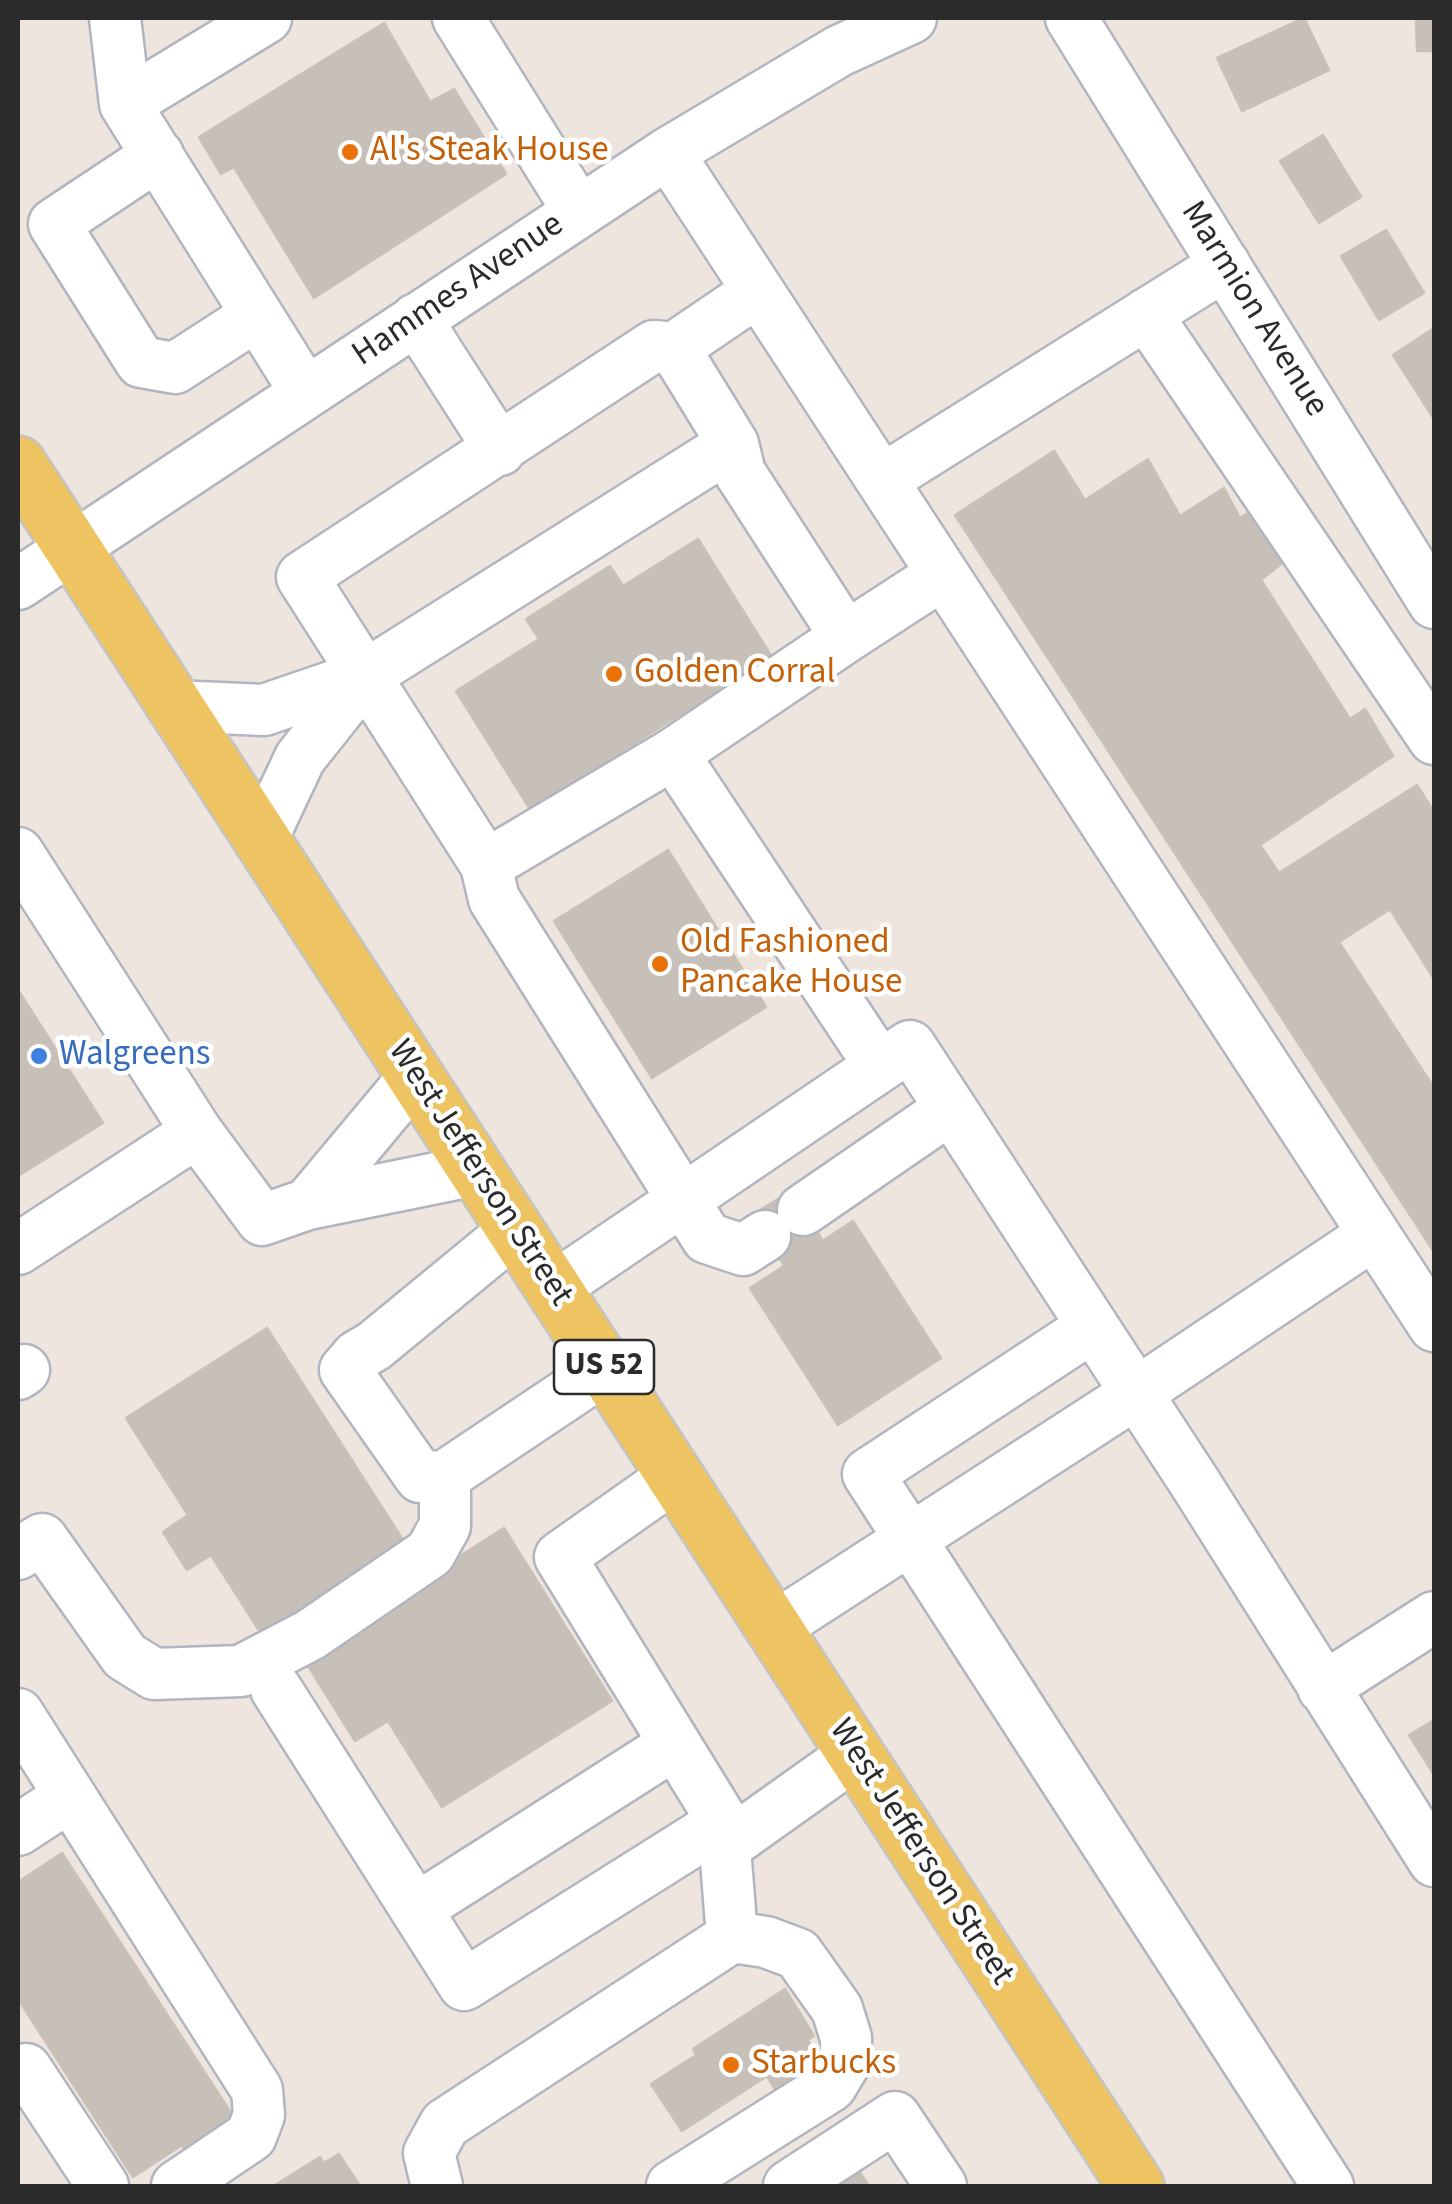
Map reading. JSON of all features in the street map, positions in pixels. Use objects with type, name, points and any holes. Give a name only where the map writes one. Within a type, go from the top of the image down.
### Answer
[{"type":"main road","name":"West Jefferson Street","points":[[18,464],[1136,2186]]},
{"type":"street","points":[[115,18],[125,104],[306,392]]},
{"type":"street","points":[[125,104],[266,18]]},
{"type":"street","points":[[458,18],[579,212]]},
{"type":"street","name":"Hammes Avenue","points":[[18,584],[668,153],[839,51],[911,18]]},
{"type":"street","name":"Marmion Avenue","points":[[1071,18],[1434,603]]},
{"type":"street","points":[[668,153],[1434,1326]]},
{"type":"street","points":[[158,155],[54,224],[141,362],[175,368],[257,315]]},
{"type":"street","points":[[882,480],[1225,265]]},
{"type":"street","points":[[758,291],[674,348],[654,346],[302,577],[486,865],[494,899],[707,1238],[744,1250],[950,1109]]},
{"type":"street","points":[[1146,314],[1434,739]]},
{"type":"street","points":[[416,319],[500,450]]},
{"type":"street","points":[[674,348],[733,444],[740,473],[846,638]]},
{"type":"street","points":[[175,706],[264,710],[366,676],[733,444]]},
{"type":"street","points":[[486,865],[674,754],[943,574]]},
{"type":"street","points":[[262,839],[300,758],[366,676]]},
{"type":"street","points":[[674,754],[880,1066]]},
{"type":"street","points":[[18,853],[197,1132],[262,1220],[308,1204],[476,1170]]},
{"type":"street","points":[[553,1288],[910,1046],[1434,1861]]},
{"type":"street","points":[[308,1204],[415,1076]]},
{"type":"street","points":[[18,1249],[197,1132]]},
{"type":"street","points":[[515,1230],[357,1356],[346,1370],[420,1477],[445,1476],[605,1369]]},
{"type":"street","points":[[773,1628],[1374,1234]]},
{"type":"street","points":[[1092,1328],[868,1474],[1328,2186]]},
{"type":"street","points":[[18,1554],[42,1539],[125,1656],[154,1674],[241,1671],[310,1636],[430,1553],[445,1526],[445,1476]]},
{"type":"street","points":[[675,1476],[560,1556],[676,1744],[723,1834],[732,1937]]},
{"type":"street","points":[[1323,1688],[1434,1617]]},
{"type":"street","points":[[276,1689],[464,1985],[856,1754]]},
{"type":"street","points":[[18,1714],[257,2090],[259,2115],[251,2136],[177,2186]]},
{"type":"street","points":[[416,1909],[676,1744]]},
{"type":"street","points":[[18,1830],[70,1796]]},
{"type":"street","points":[[437,2186],[429,2154],[445,2124],[732,1937],[766,1942],[798,1954],[837,2009],[846,2038],[846,2061],[831,2086],[672,2186]]},
{"type":"street","points":[[20,2066],[103,2186]]},
{"type":"street","points":[[790,2186],[895,2116],[941,2186]]},
{"type":"building","points":[[1304,18],[1329,70],[1242,111],[1217,58]]},
{"type":"building","points":[[1416,18],[1434,18],[1434,51],[1417,51]]},
{"type":"building","name":"Al's Steak House","points":[[384,23],[430,102],[454,89],[506,174],[314,298],[234,167],[221,174],[199,137]]},
{"type":"building","points":[[1323,135],[1361,197],[1319,223],[1280,161]]},
{"type":"building","points":[[1386,230],[1424,293],[1379,320],[1341,256]]},
{"type":"building","points":[[1434,328],[1434,419],[1393,355]]},
{"type":"building","points":[[1054,451],[1085,500],[1148,459],[1180,516],[1224,488],[1240,518],[1260,505],[1292,555],[1261,580],[1350,719],[1365,709],[1393,756],[1260,845],[1279,873],[1417,785],[1434,812],[1434,979],[1390,909],[1339,942],[1434,1088],[1434,1252],[955,515]]},
{"type":"building","name":"Golden Corral","points":[[698,539],[772,657],[530,809],[456,691],[539,639],[526,619],[610,566],[623,586]]},
{"type":"building","name":"Old Fashioned Pancake House","points":[[668,850],[766,1007],[652,1078],[554,921]]},
{"type":"building","name":"Walgreens","points":[[18,990],[103,1123],[18,1176]]},
{"type":"building","points":[[791,1191],[823,1241],[784,1265],[752,1215]]},
{"type":"building","points":[[853,1221],[941,1358],[838,1425],[750,1288]]},
{"type":"building","points":[[267,1328],[412,1554],[269,1646],[211,1555],[187,1570],[163,1532],[188,1515],[126,1418]]},
{"type":"building","points":[[504,1528],[612,1701],[442,1807],[388,1721],[355,1741],[302,1656]]},
{"type":"building","points":[[1434,1720],[1434,1775],[1409,1735]]},
{"type":"building","points":[[62,1853],[239,2125],[189,2157],[182,2145],[133,2177],[18,1999],[18,1882]]},
{"type":"building","points":[[785,1989],[814,2036],[808,2040],[812,2047],[793,2059],[805,2077],[778,2094],[767,2076],[682,2131],[651,2084],[696,2055],[693,2049]]},
{"type":"building","points":[[339,2154],[360,2186],[275,2185],[320,2157],[324,2163]]},
{"type":"building","points":[[851,2159],[869,2186],[808,2186]]},
{"type":"place","name":"Al's Steak House","points":[[350,152]]},
{"type":"place","name":"Golden Corral","points":[[614,674]]},
{"type":"place","name":"Old Fashioned Pancake House","points":[[660,964]]},
{"type":"place","name":"Walgreens","points":[[39,1056]]},
{"type":"place","name":"Starbucks","points":[[731,2065]]}]
